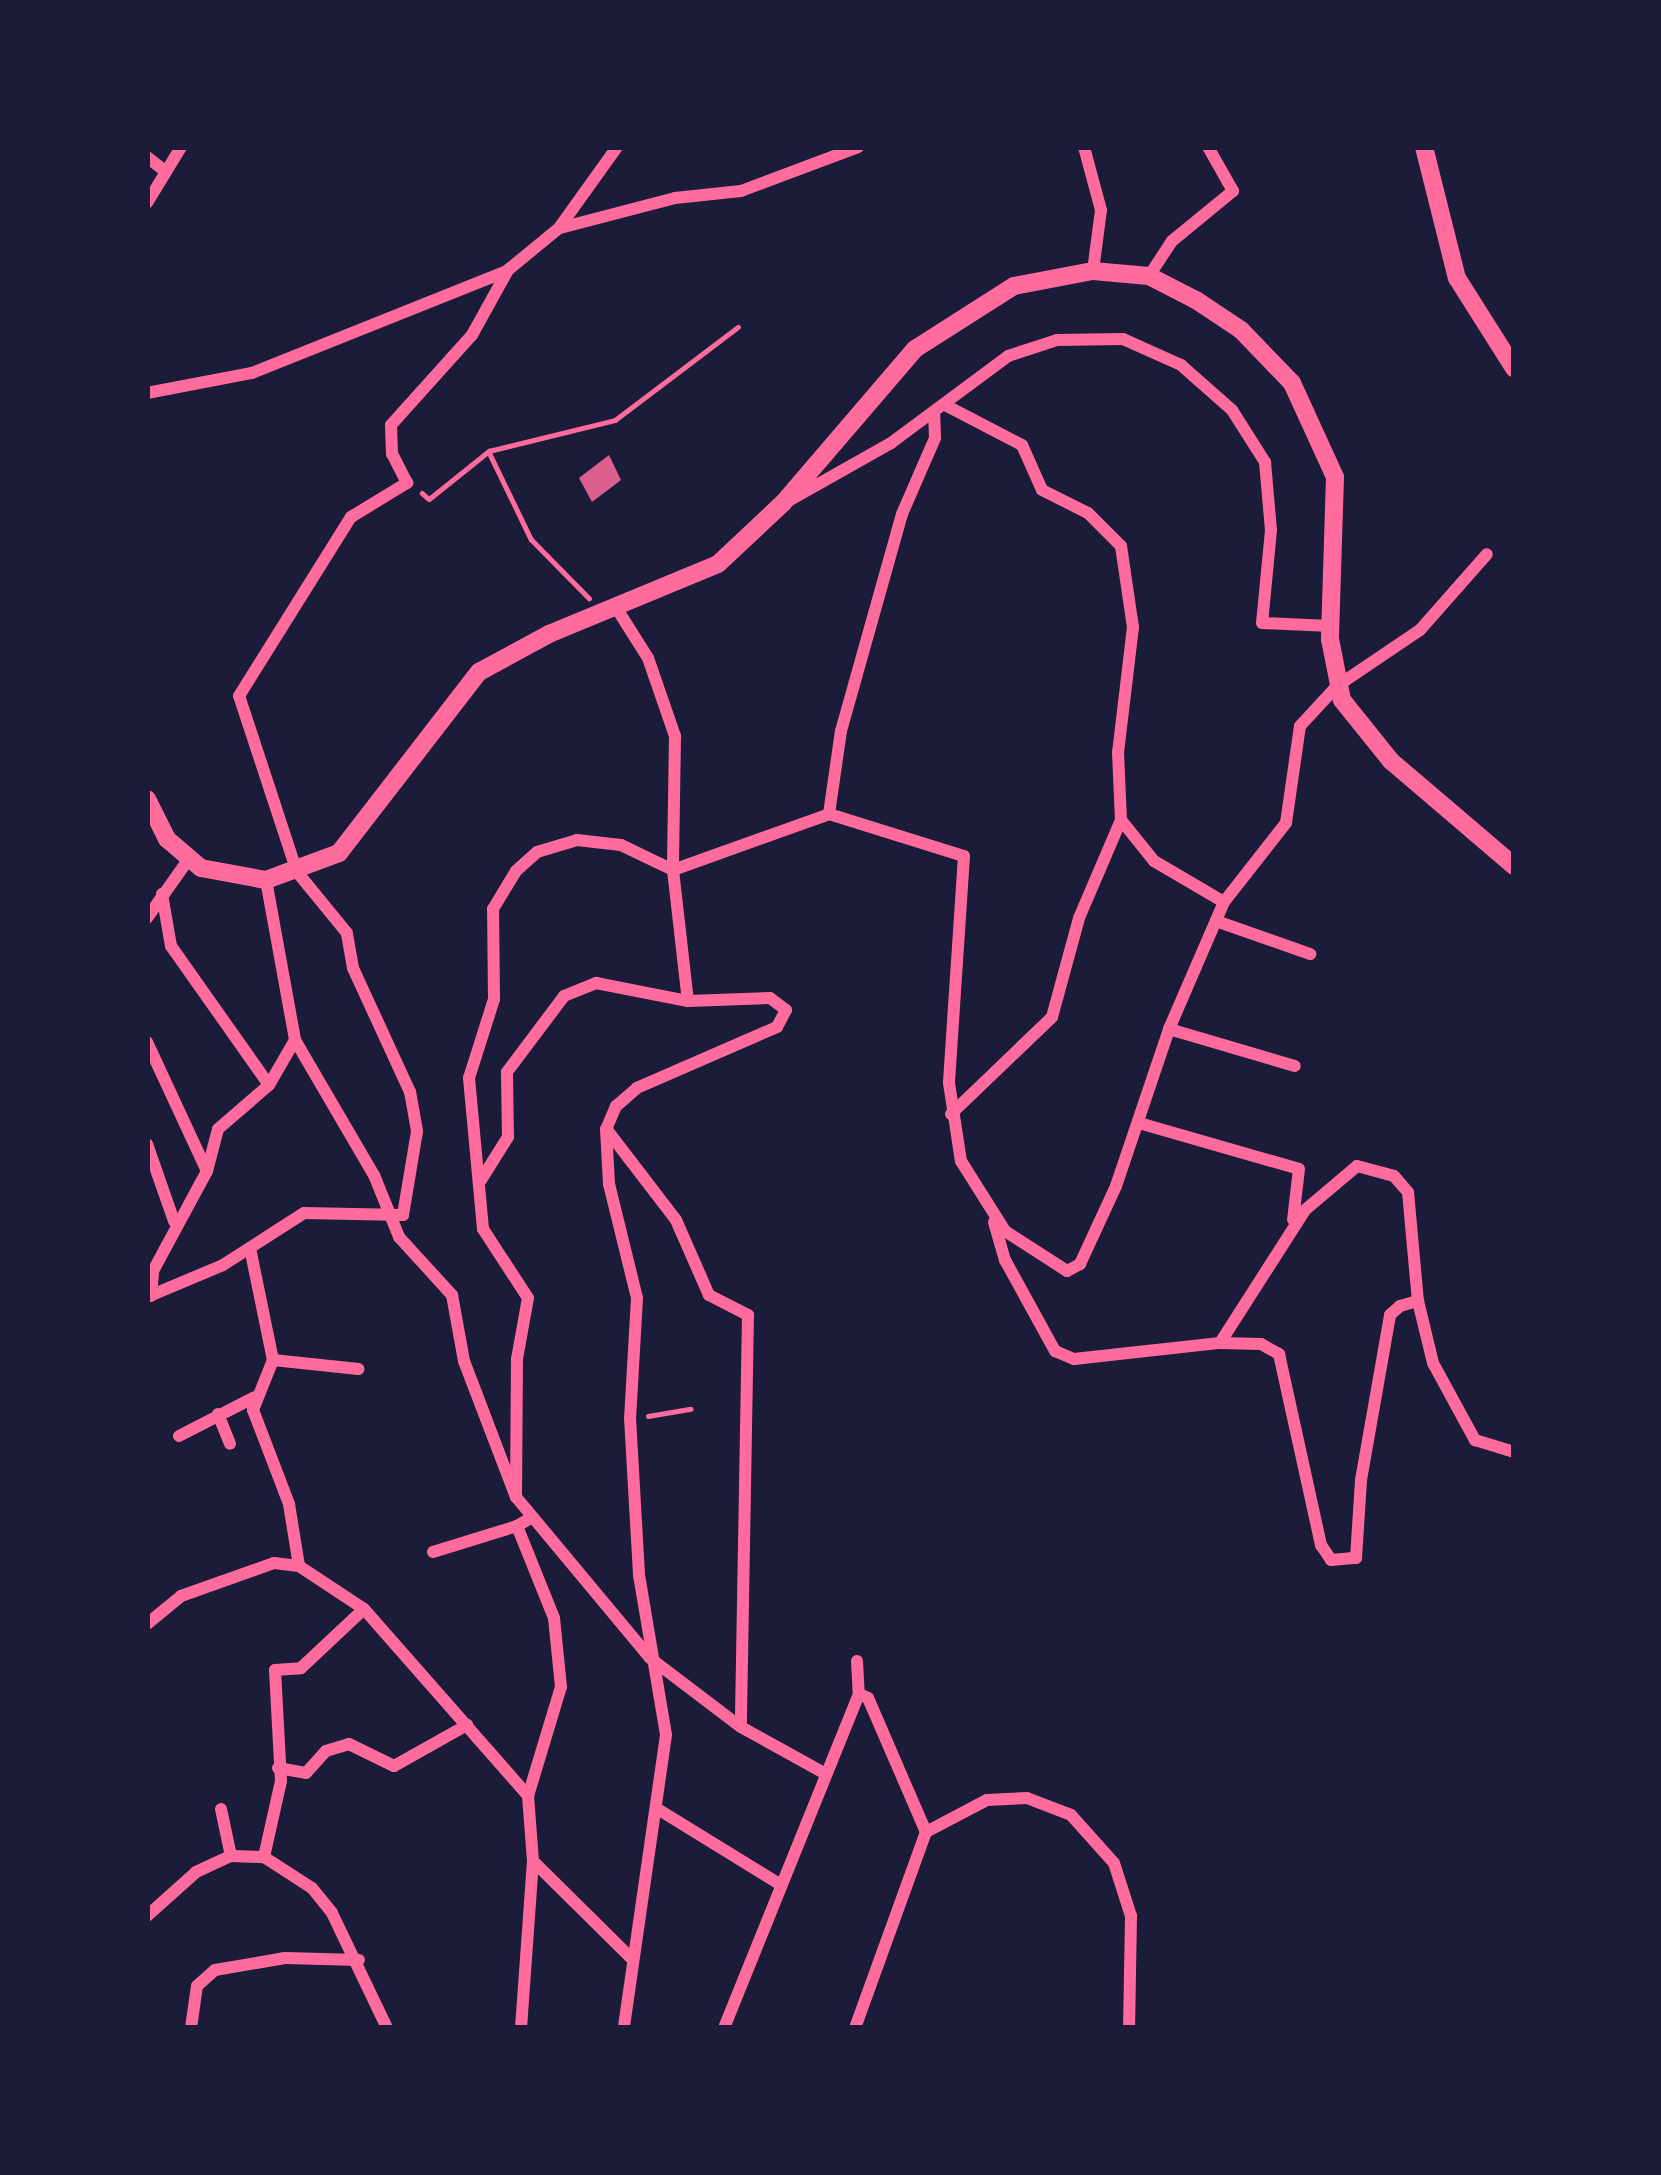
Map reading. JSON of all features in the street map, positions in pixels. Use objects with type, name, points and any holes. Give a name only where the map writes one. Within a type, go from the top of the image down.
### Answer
[{"type":"main road","points":[[1424,147],[1457,278],[1514,368]]},
{"type":"main road","points":[[147,799],[188,860],[266,880],[297,872],[356,838],[479,672],[718,564],[783,503],[903,359],[968,310],[1040,277],[1093,271],[1149,276],[1241,330],[1306,404],[1335,477],[1330,626],[1337,686],[1391,761],[1514,866]]},
{"type":"street","points":[[147,203],[181,147]]},
{"type":"street","points":[[147,393],[252,373],[508,270],[559,228],[617,147]]},
{"type":"street","points":[[559,228],[675,198],[741,191],[858,147]]},
{"type":"street","points":[[1084,147],[1101,210],[1093,271]]},
{"type":"street","points":[[1149,276],[1172,241],[1233,190],[1208,147]]},
{"type":"street","points":[[147,157],[166,172]]},
{"type":"street","points":[[149,1297],[250,1248],[304,1213],[392,1219],[403,1215],[414,1177],[410,1092],[353,968],[347,933],[297,872],[239,696],[351,517],[407,483],[392,454],[391,425],[472,335],[508,270]]},
{"type":"street","points":[[783,503],[939,409],[1008,356],[1057,340],[1100,335],[1162,352],[1232,410],[1264,462],[1271,530],[1262,623],[1330,626]]},
{"type":"street","points":[[830,814],[841,731],[902,514],[935,438],[939,409]]},
{"type":"street","points":[[939,409],[1022,445],[1042,490],[1088,513],[1121,546],[1133,627],[1118,752],[1120,820],[1079,919],[1052,1017],[951,1114]]},
{"type":"street","points":[[993,1215],[1052,1265],[1080,1264],[1139,1124],[1169,1029],[1224,902],[1286,823],[1294,738],[1337,686],[1420,630],[1487,554]]},
{"type":"street","points":[[617,609],[648,658],[675,736],[673,870],[688,1001]]},
{"type":"street","points":[[516,1497],[517,1359],[528,1298],[483,1229],[470,1078],[494,999],[491,925],[500,894],[538,853],[577,840],[621,845],[673,870],[830,814],[964,856],[951,1114],[961,1161],[993,1215],[1005,1260],[1054,1351],[1074,1359],[1220,1343],[1261,1344],[1279,1354],[1321,1545],[1331,1560],[1346,1564],[1357,1558],[1361,1480],[1390,1315],[1418,1301]]},
{"type":"street","points":[[1120,820],[1154,861],[1224,902]]},
{"type":"street","points":[[147,918],[188,860]]},
{"type":"street","points":[[266,880],[295,1040],[399,1238],[452,1295],[464,1361],[516,1497],[650,1658],[741,1727],[824,1773]]},
{"type":"street","points":[[162,894],[171,946],[269,1084]]},
{"type":"street","points":[[1216,921],[1310,954]]},
{"type":"street","points":[[481,1180],[508,1137],[507,1072],[564,996],[596,983],[688,1001],[770,998],[786,1010],[777,1027],[637,1088],[616,1106],[607,1129],[609,1184],[637,1298],[630,1418],[650,1658],[664,1696],[656,1808],[624,2028]]},
{"type":"street","points":[[1169,1029],[1295,1066]]},
{"type":"street","points":[[149,1297],[175,1222],[207,1171],[218,1129],[269,1084],[295,1040]]},
{"type":"street","points":[[147,1042],[207,1171]]},
{"type":"street","points":[[1139,1124],[1299,1169],[1304,1176],[1289,1236]]},
{"type":"street","points":[[607,1129],[676,1220],[709,1295],[748,1315],[741,1727]]},
{"type":"street","points":[[147,1144],[175,1222]]},
{"type":"street","points":[[1220,1343],[1289,1236],[1342,1174],[1357,1166],[1394,1176],[1415,1220],[1418,1301],[1457,1416],[1475,1440],[1514,1452]]},
{"type":"street","points":[[179,1436],[255,1396],[273,1360],[250,1248]]},
{"type":"street","points":[[273,1360],[359,1369]]},
{"type":"street","points":[[255,1396],[299,1566]]},
{"type":"street","points":[[218,1414],[230,1444]]},
{"type":"street","points":[[434,1552],[531,1518]]},
{"type":"street","points":[[517,1526],[554,1618],[560,1687],[528,1796],[533,1861],[521,2028]]},
{"type":"street","points":[[147,1624],[181,1596],[274,1563],[299,1566],[364,1609],[528,1796]]},
{"type":"street","points":[[264,1857],[278,1768],[275,1670],[301,1668],[364,1609]]},
{"type":"street","points":[[724,2028],[859,1694],[857,1661]]},
{"type":"street","points":[[859,1694],[868,1698],[926,1832],[860,2026]]},
{"type":"street","points":[[278,1768],[306,1773],[326,1751],[349,1744],[394,1766],[467,1725]]},
{"type":"street","points":[[926,1832],[1003,1798],[1071,1815],[1102,1840],[1131,1916],[1129,2028]]},
{"type":"street","points":[[656,1808],[781,1885]]},
{"type":"street","points":[[221,1809],[232,1856]]},
{"type":"street","points":[[147,1916],[172,1888],[232,1856],[264,1857],[312,1888],[359,1960],[387,2028]]},
{"type":"street","points":[[533,1861],[632,1959]]},
{"type":"street","points":[[191,2028],[197,1986],[215,1970],[285,1958],[359,1960]]},
{"type":"path","points":[[407,483],[429,499],[489,451],[615,420],[738,327]]},
{"type":"path","points":[[489,451],[531,539],[590,598],[617,609]]},
{"type":"path","points":[[630,1418],[690,1409]]},
{"type":"building","points":[[609,455],[621,480],[592,502],[579,478]]}]
